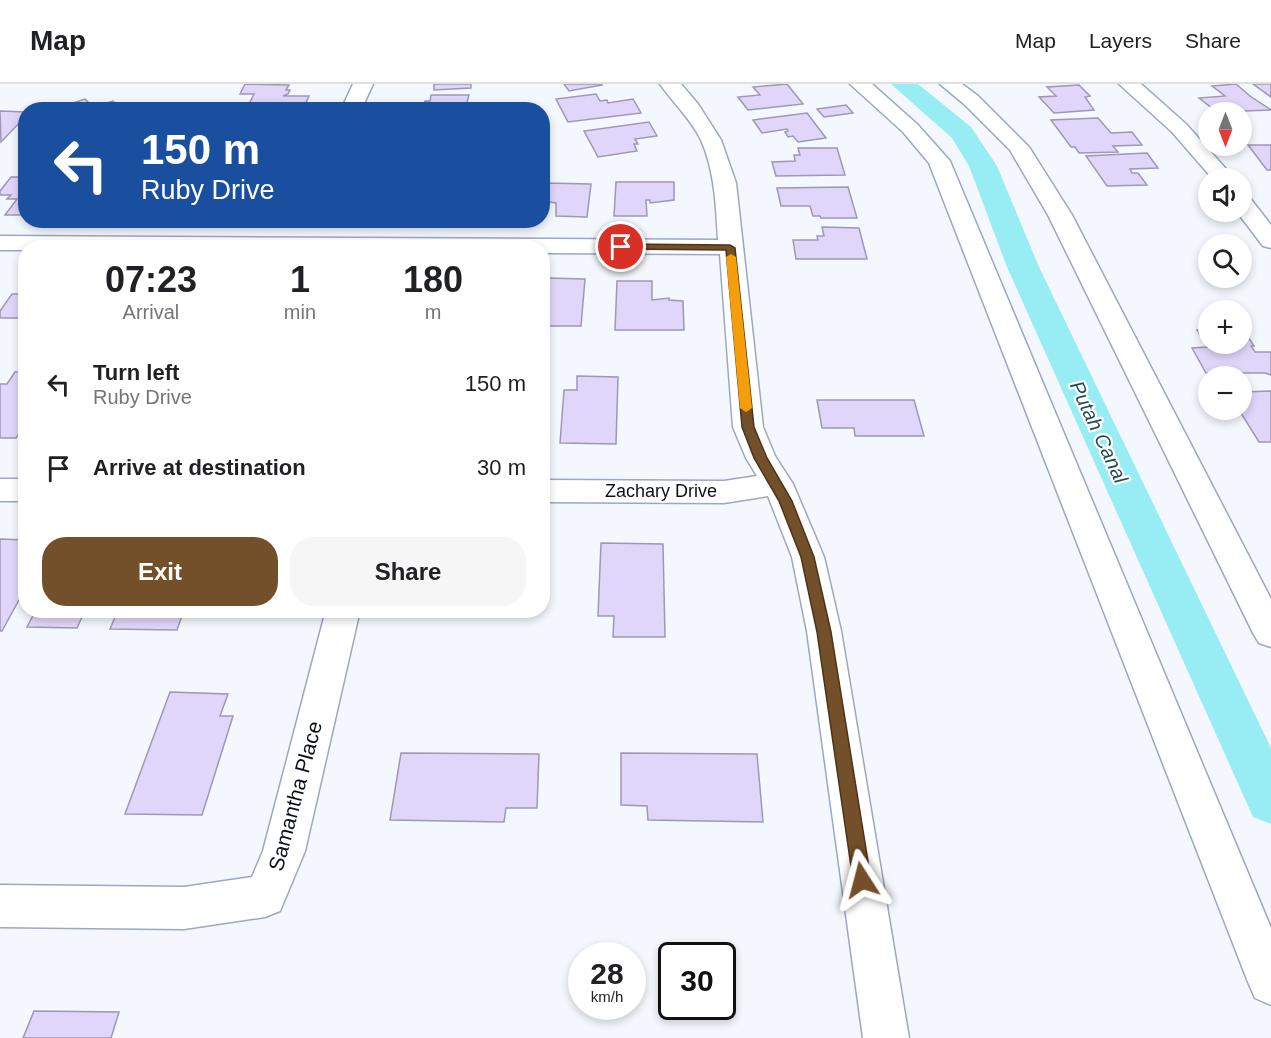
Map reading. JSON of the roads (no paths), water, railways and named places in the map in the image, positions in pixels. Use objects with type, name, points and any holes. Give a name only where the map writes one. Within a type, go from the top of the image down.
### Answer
[{"type":"street","points":[[355,102],[363,84]]},
{"type":"street","points":[[670,84],[691,108],[711,140],[725,183],[748,427],[760,458],[778,484],[808,557],[824,632],[886,1038]]},
{"type":"street","points":[[860,84],[910,128],[939,161],[1271,982]]},
{"type":"street","points":[[950,84],[971,100],[1018,147],[1060,215],[1271,633]]},
{"type":"street","points":[[1129,84],[1179,128],[1214,168]]},
{"type":"street","points":[[1252,206],[1271,208]]},
{"type":"street","points":[[1252,216],[1271,241]]},
{"type":"street","points":[[98,240],[295,234],[481,240]]},
{"type":"street","points":[[0,243],[18,242]]},
{"type":"street","points":[[550,242],[730,248]]},
{"type":"street","name":"Zachary Drive","points":[[550,491],[724,492],[778,484]]},
{"type":"street","points":[[0,490],[18,490]]},
{"type":"street","name":"Samantha Place","points":[[0,906],[184,908],[265,896],[284,851],[341,618]]},
{"type":"waterway","name":"Putah Canal","points":[[903,84],[962,133],[983,166],[1023,267],[1271,801]]}]
